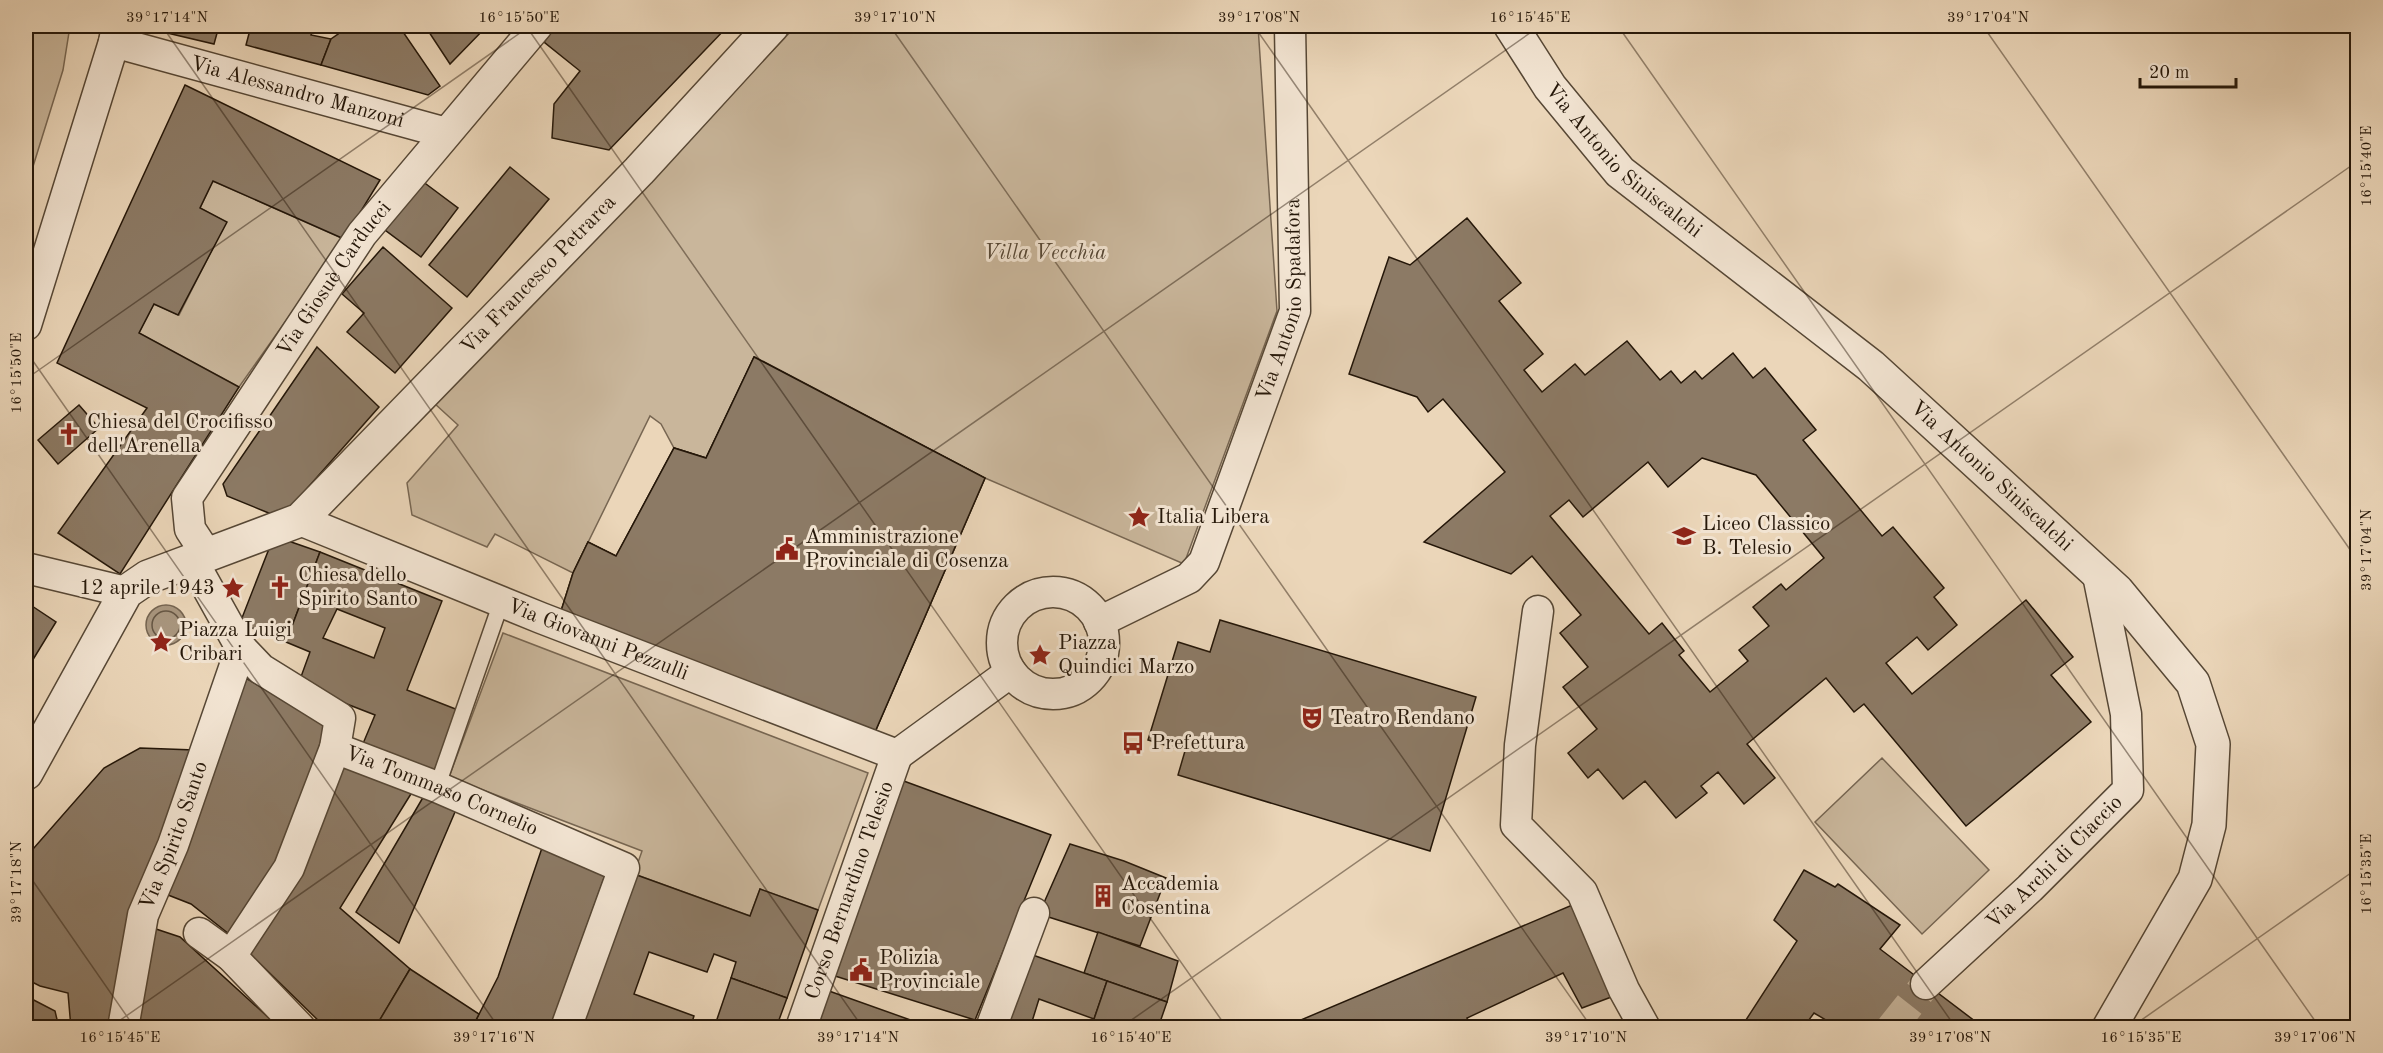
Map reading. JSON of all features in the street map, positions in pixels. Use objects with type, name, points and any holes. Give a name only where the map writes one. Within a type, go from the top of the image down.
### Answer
[{"type":"street","name":"Via Giosuè Carducci","points":[[199,557],[190,529],[186,498],[362,234],[537,26]]},
{"type":"street","name":"Via Francesco Petrarca","points":[[300,520],[639,171],[772,26]]},
{"type":"street","name":"Via Antonio Spadafora","points":[[1099,622],[1189,578],[1204,562],[1295,311],[1290,26]]},
{"type":"street","name":"Via Antonio Siniscalchi","points":[[1511,26],[1550,87],[1620,172],[1871,366],[2117,591],[2193,683],[2213,744],[2209,825],[2195,879],[2109,1028]]},
{"type":"street","name":"Via Alessandro Manzoni","points":[[115,34],[446,133]]},
{"type":"street","points":[[26,325],[115,34]]},
{"type":"street","points":[[26,772],[126,592],[148,577],[300,520]]},
{"type":"street","name":"Via Giovanni Pezzulli","points":[[300,520],[501,603],[897,755]]},
{"type":"street","name":"Via Tommaso Cornelio","points":[[199,557],[241,648],[261,669],[340,718],[335,748],[437,787],[624,868],[566,1028]]},
{"type":"street","points":[[26,568],[126,592]]},
{"type":"street","name":"Via Archi di Ciaccio","points":[[1926,984],[2030,888],[2128,790],[2126,714],[2098,575]]},
{"type":"street","points":[[1053,592],[1069,594],[1084,603],[1096,615],[1099,622],[1104,647],[1099,663],[1090,678],[1077,688],[1061,693],[1044,693],[1028,688],[1011,672],[1006,663],[1002,647],[1003,630],[1010,615],[1021,602],[1036,595],[1053,592]]},
{"type":"street","points":[[1538,611],[1520,745],[1516,825],[1582,892],[1624,990],[1645,1028]]},
{"type":"street","name":"Via Spirito Santo","points":[[123,1028],[143,915],[173,844],[241,648]]},
{"type":"street","points":[[897,755],[1011,672]]},
{"type":"street","points":[[231,956],[289,868],[335,748]]},
{"type":"street","name":"Corso Bernardino Telesio","points":[[801,1028],[897,755]]},
{"type":"street","points":[[991,1028],[1034,913]]},
{"type":"street","points":[[199,933],[231,956],[300,1028]]},
{"type":"lane","points":[[437,787],[501,603]]},
{"type":"green space","points":[[26,26],[70,26],[63,70],[26,189]]},
{"type":"green space","name":"Villa Vecchia","points":[[796,26],[1258,26],[1277,311],[1184,564],[985,478],[755,357],[706,458],[674,448],[661,424],[650,416],[573,573],[495,534],[487,547],[412,515],[407,483],[458,425],[434,403]]},
{"type":"green space","points":[[213,181],[344,239],[239,387],[139,333],[154,304],[179,315],[226,222],[200,208]]},
{"type":"green space","points":[[503,633],[868,773],[818,910],[760,889],[750,916],[634,874],[642,851],[449,777]]},
{"type":"green space","points":[[1882,758],[1989,870],[1922,934],[1815,822]]},
{"type":"water","points":[[166,605],[180,611],[186,625],[180,639],[166,645],[152,639],[146,625],[152,611]]},
{"type":"building","points":[[147,26],[219,26],[214,44],[146,28]]},
{"type":"building","points":[[251,26],[314,26],[311,35],[331,39],[321,65],[246,45]]},
{"type":"building","points":[[331,26],[399,26],[440,86],[428,95],[321,65],[331,39],[338,34]]},
{"type":"building","points":[[425,26],[487,26],[450,64]]},
{"type":"building","points":[[556,26],[728,26],[609,150],[552,138],[554,104],[580,71],[544,42]]},
{"type":"building","points":[[185,85],[380,180],[344,239],[213,181],[200,208],[227,222],[178,315],[154,304],[139,333],[239,387],[120,574],[58,533],[147,408],[57,363]]},
{"type":"building","points":[[510,167],[549,199],[467,297],[429,265]]},
{"type":"building","points":[[418,178],[458,208],[421,257],[381,227]]},
{"type":"building","points":[[1467,218],[1521,283],[1499,301],[1543,354],[1524,370],[1542,392],[1575,364],[1585,375],[1627,341],[1660,380],[1671,371],[1681,383],[1695,371],[1702,379],[1733,353],[1753,378],[1765,368],[1816,430],[1803,440],[1882,536],[1893,527],[1944,588],[1934,597],[1957,625],[1928,650],[1917,637],[1886,663],[1912,694],[2026,600],[2073,657],[2051,675],[2091,722],[1966,826],[1864,704],[1854,712],[1826,678],[1747,744],[1775,778],[1744,804],[1718,772],[1701,786],[1707,793],[1676,818],[1645,781],[1623,799],[1598,769],[1588,778],[1568,753],[1597,729],[1563,687],[1588,667],[1560,633],[1581,615],[1532,556],[1511,574],[1424,542],[1505,472],[1443,399],[1428,412],[1417,397],[1349,374],[1389,257],[1410,265]],"holes":[[[1702,458],[1756,475],[1824,558],[1786,590],[1781,584],[1753,607],[1769,626],[1739,650],[1748,661],[1710,692],[1679,655],[1684,651],[1662,623],[1649,634],[1550,516],[1569,500],[1583,517],[1648,462],[1668,487]]]},
{"type":"building","points":[[383,247],[452,308],[395,373],[347,332],[364,313],[342,294]]},
{"type":"building","points":[[317,347],[379,407],[281,518],[227,496],[223,484]]},
{"type":"building","name":"Amministrazione Provinciale di Cosenza","points":[[754,357],[985,478],[872,739],[561,611],[573,573],[588,542],[616,556],[674,448],[706,458]],"holes":[[[729,480],[883,556],[856,606],[812,590],[793,629],[682,578]]]},
{"type":"building","name":"Amministrazione Provinciale di Cosenza","points":[[754,357],[985,478],[872,739],[561,611],[573,573],[588,542],[616,556],[674,448],[706,458]]},
{"type":"building","name":"Chiesa del Crocifisso dell'Arenella","points":[[79,405],[99,428],[58,464],[38,440]]},
{"type":"building","name":"Chiesa dello Spirito Santo","points":[[274,536],[320,552],[286,642],[240,623]]},
{"type":"building","points":[[320,552],[442,601],[407,690],[458,710],[433,774],[362,746],[375,715],[298,685],[310,652],[286,642]],"holes":[[[337,609],[385,628],[374,658],[323,638]]]},
{"type":"building","points":[[26,602],[56,622],[26,671]]},
{"type":"building","name":"Teatro Rendano","points":[[1220,620],[1476,697],[1430,851],[1178,775],[1185,751],[1148,740],[1178,642],[1210,652]]},
{"type":"building","points":[[244,677],[327,725],[278,864],[229,934],[191,904],[163,893]]},
{"type":"building","points":[[140,748],[194,750],[125,935],[109,1028],[71,1028],[68,993],[40,986],[26,979],[26,857],[104,768]]},
{"type":"building","points":[[344,761],[414,789],[340,908],[410,969],[375,1028],[326,1028],[243,947]]},
{"type":"building","points":[[901,780],[1051,835],[975,1020],[835,976]]},
{"type":"building","points":[[425,794],[458,805],[399,943],[356,912]]},
{"type":"building","name":"Accademia Cosentina","points":[[1070,844],[1124,861],[1166,878],[1140,946],[1039,914]]},
{"type":"building","points":[[543,845],[607,870],[550,1028],[472,1028],[498,977]]},
{"type":"building","points":[[1804,870],[1835,887],[1838,884],[1900,925],[1880,949],[1984,1028],[1826,1028],[1824,1026],[1826,1020],[1814,1013],[1803,1028],[1745,1028],[1744,1023],[1797,941],[1774,920]]},
{"type":"building","points":[[634,874],[750,916],[760,889],[818,910],[787,998],[731,978],[736,962],[714,954],[707,972],[649,952],[634,994],[694,1016],[690,1028],[579,1028]]},
{"type":"building","points":[[1577,903],[1614,996],[1582,1008],[1563,973],[1467,1018],[1472,1028],[1282,1028]]},
{"type":"building","points":[[153,928],[180,937],[280,1028],[132,1028]]},
{"type":"building","points":[[1098,932],[1178,961],[1167,1002],[1084,973]]},
{"type":"building","points":[[1027,953],[1107,981],[1094,1019],[1039,999],[1030,1028],[1000,1028]]},
{"type":"building","points":[[410,969],[479,1014],[472,1028],[375,1028]]},
{"type":"building","points":[[731,978],[787,998],[776,1028],[714,1028]]},
{"type":"building","points":[[1107,981],[1167,1002],[1158,1028],[1091,1028]]},
{"type":"building","points":[[829,991],[933,1028],[817,1028]]},
{"type":"building","points":[[26,996],[55,1011],[59,1028],[26,1028]]},
{"type":"tunnel","points":[[1891,1028],[1926,984]]},
{"type":"place","name":"Chiesa del Crocifisso dell'Arenella","points":[[69,434]]},
{"type":"place","name":"Italia Libera","points":[[1139,517]]},
{"type":"place","name":"Liceo Classico B. Telesio","points":[[1684,536]]},
{"type":"place","name":"Amministrazione Provinciale di Cosenza","points":[[787,549]]},
{"type":"place","name":"Chiesa dello Spirito Santo","points":[[280,587]]},
{"type":"place","name":"12 aprile 1943","points":[[233,588]]},
{"type":"place","name":"Piazza Luigi Cribari","points":[[161,642]]},
{"type":"place","name":"Piazza Quindici Marzo","points":[[1040,655]]},
{"type":"place","name":"Teatro Rendano","points":[[1312,718]]},
{"type":"place","name":"Prefettura","points":[[1133,743]]},
{"type":"place","name":"Accademia Cosentina","points":[[1103,896]]},
{"type":"place","name":"Polizia Provinciale","points":[[861,970]]}]
